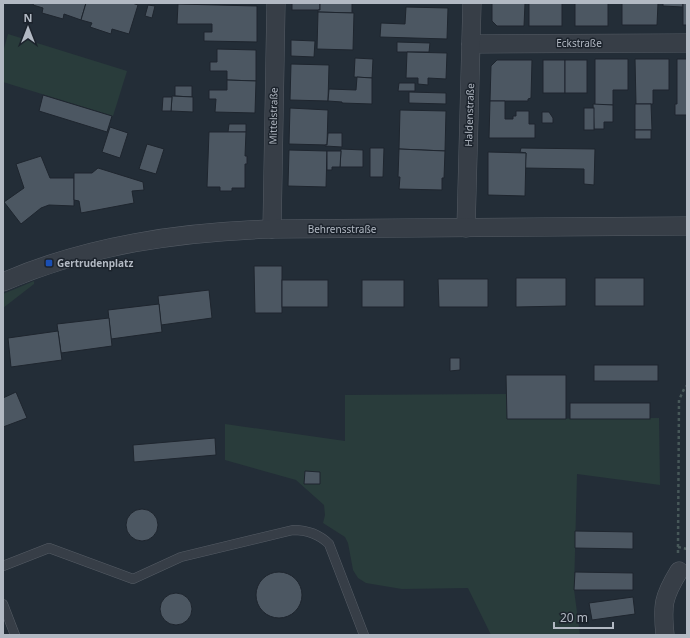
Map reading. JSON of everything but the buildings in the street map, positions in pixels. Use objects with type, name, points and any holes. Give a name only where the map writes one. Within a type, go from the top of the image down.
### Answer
[{"type":"street","name":"Mittelstraße","points":[[272,229],[276,3]]},
{"type":"street","name":"Haldenstraße","points":[[466,228],[472,3]]},
{"type":"street","name":"Eckstraße","points":[[471,44],[687,43]]},
{"type":"street","name":"Behrensstraße","points":[[3,282],[49,263],[124,244],[210,232],[272,229],[687,226]]},
{"type":"street","points":[[665,635],[664,605],[666,595],[679,571]]},
{"type":"lane","points":[[3,566],[49,548],[133,579],[180,557],[293,530],[304,530],[323,538],[329,544],[364,635]]},
{"type":"lane","points":[[3,604],[15,635]]},
{"type":"path","points":[[678,547],[679,400],[685,387],[687,386]]},
{"type":"green space","points":[[8,34],[127,71],[113,116],[3,82],[3,52]]},
{"type":"green space","points":[[34,281],[34,284],[3,308],[3,294]]},
{"type":"green space","points":[[506,394],[507,419],[659,418],[660,485],[577,474],[574,590],[580,635],[491,635],[468,588],[402,589],[366,583],[358,578],[353,570],[348,543],[345,537],[323,523],[325,515],[324,505],[296,480],[225,460],[225,424],[345,441],[345,395]]},
{"type":"place","name":"Gertrudenplatz","points":[[49,263]]}]
